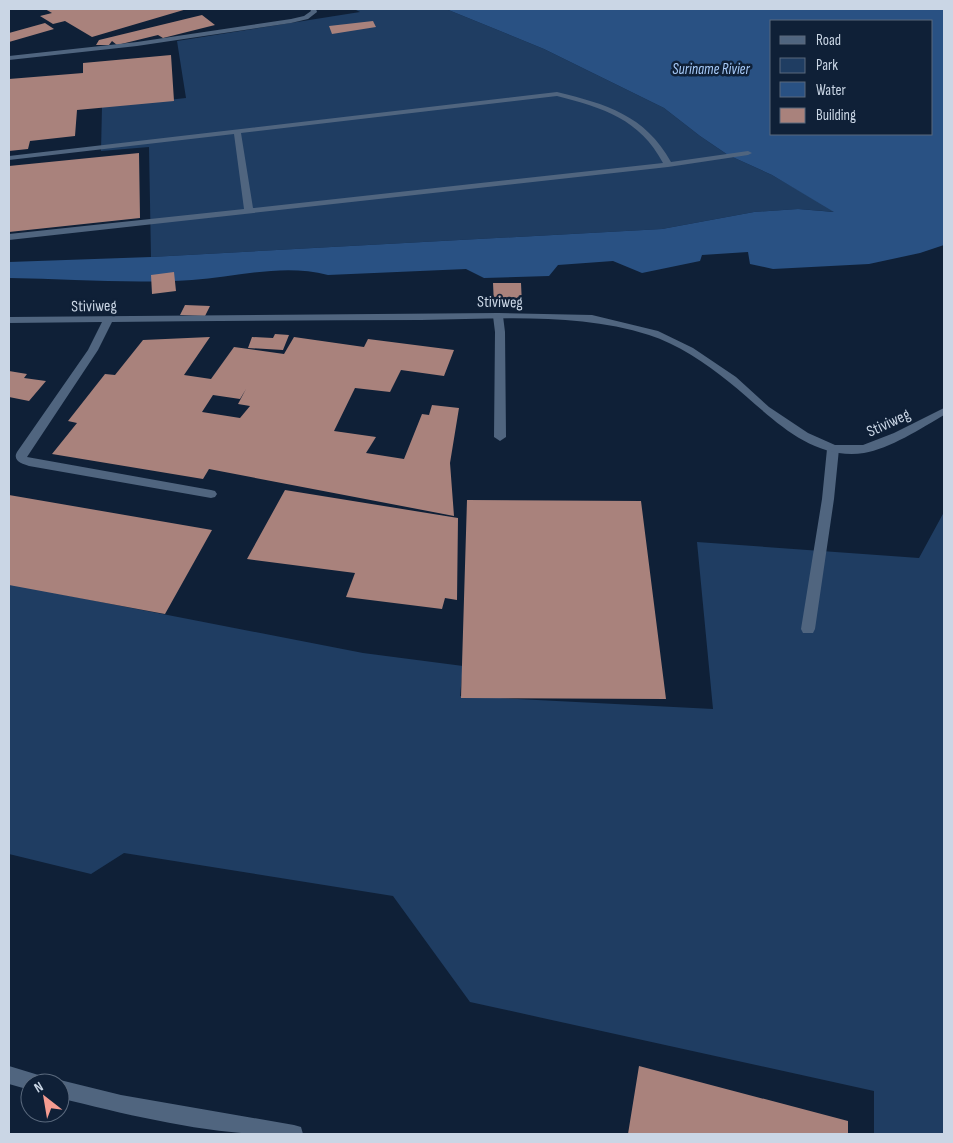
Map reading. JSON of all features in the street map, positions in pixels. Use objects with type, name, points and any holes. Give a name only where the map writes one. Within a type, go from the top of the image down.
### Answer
[{"type":"street","points":[[9,58],[137,44],[291,21],[306,18],[314,12],[314,9]]},
{"type":"street","points":[[9,158],[557,94],[596,103],[624,116],[650,135],[662,151],[668,164]]},
{"type":"street","points":[[237,131],[249,211]]},
{"type":"street","points":[[9,237],[668,164],[748,153]]},
{"type":"street","points":[[498,316],[500,332],[500,437]]},
{"type":"street","name":"Stiviweg","points":[[9,320],[498,316],[592,318],[654,333],[689,350],[732,379],[765,409],[804,436],[833,449],[864,449],[898,436],[944,411]]},
{"type":"street","points":[[109,319],[93,350],[22,452],[22,459],[29,462],[211,494]]},
{"type":"street","points":[[808,630],[828,499],[833,449]]},
{"type":"street","points":[[70,1091],[121,1104],[294,1134]]},
{"type":"green space","points":[[354,9],[446,9],[544,49],[664,108],[728,155],[772,175],[836,212],[798,209],[754,212],[662,229],[151,257],[149,147],[101,151],[102,107],[186,98],[177,41],[360,12]]},
{"type":"green space","points":[[944,512],[944,1134],[874,1134],[874,1091],[470,1002],[393,896],[124,853],[91,874],[9,854],[9,584],[363,653],[463,666],[460,696],[713,709],[697,542],[919,558]]},
{"type":"water","name":"Suriname Rivier","points":[[446,9],[944,9],[944,245],[920,253],[869,264],[773,269],[750,264],[748,252],[702,255],[700,261],[642,273],[613,261],[558,265],[549,276],[484,278],[466,269],[328,275],[294,270],[169,281],[9,278],[9,262],[151,257],[662,229],[754,212],[798,209],[834,212],[772,175],[728,155],[664,108],[544,49]]},
{"type":"building","points":[[45,9],[187,9],[92,37],[65,21],[53,24],[40,16],[52,13]]},
{"type":"building","points":[[202,15],[215,25],[163,38],[158,35],[117,45],[112,41],[109,45],[96,45],[99,40]]},
{"type":"building","points":[[373,21],[376,27],[332,34],[329,26]]},
{"type":"building","points":[[45,23],[54,29],[9,42],[9,33]]},
{"type":"building","points":[[171,55],[174,101],[77,110],[75,136],[30,141],[28,149],[9,151],[9,79],[83,73],[83,63]]},
{"type":"building","points":[[139,153],[140,218],[9,232],[9,166]]},
{"type":"building","points":[[174,272],[176,291],[152,294],[151,275]]},
{"type":"building","points":[[493,283],[521,283],[522,305],[494,305]]},
{"type":"building","points":[[185,305],[210,306],[205,316],[180,315]]},
{"type":"building","points":[[275,334],[289,335],[283,350],[248,348],[252,337],[273,338]]},
{"type":"building","points":[[210,337],[184,375],[211,379],[234,347],[284,354],[294,337],[364,347],[368,339],[454,350],[444,376],[401,370],[390,392],[355,388],[334,431],[376,437],[366,453],[404,459],[422,414],[429,415],[432,405],[459,408],[450,463],[454,516],[209,469],[203,479],[52,454],[77,423],[68,421],[105,374],[115,375],[143,340]],"holes":[[[246,389],[238,404],[250,406],[240,418],[202,412],[213,395],[240,399]]]},
{"type":"building","points":[[9,371],[27,374],[24,378],[46,381],[29,401],[9,397]]},
{"type":"building","points":[[285,490],[458,518],[457,600],[445,598],[442,609],[346,597],[355,573],[247,559]]},
{"type":"building","points":[[9,495],[212,530],[165,614],[9,585]]},
{"type":"building","points":[[467,500],[641,501],[666,699],[461,698]]},
{"type":"building","points":[[639,1066],[848,1121],[848,1134],[628,1134]]}]
